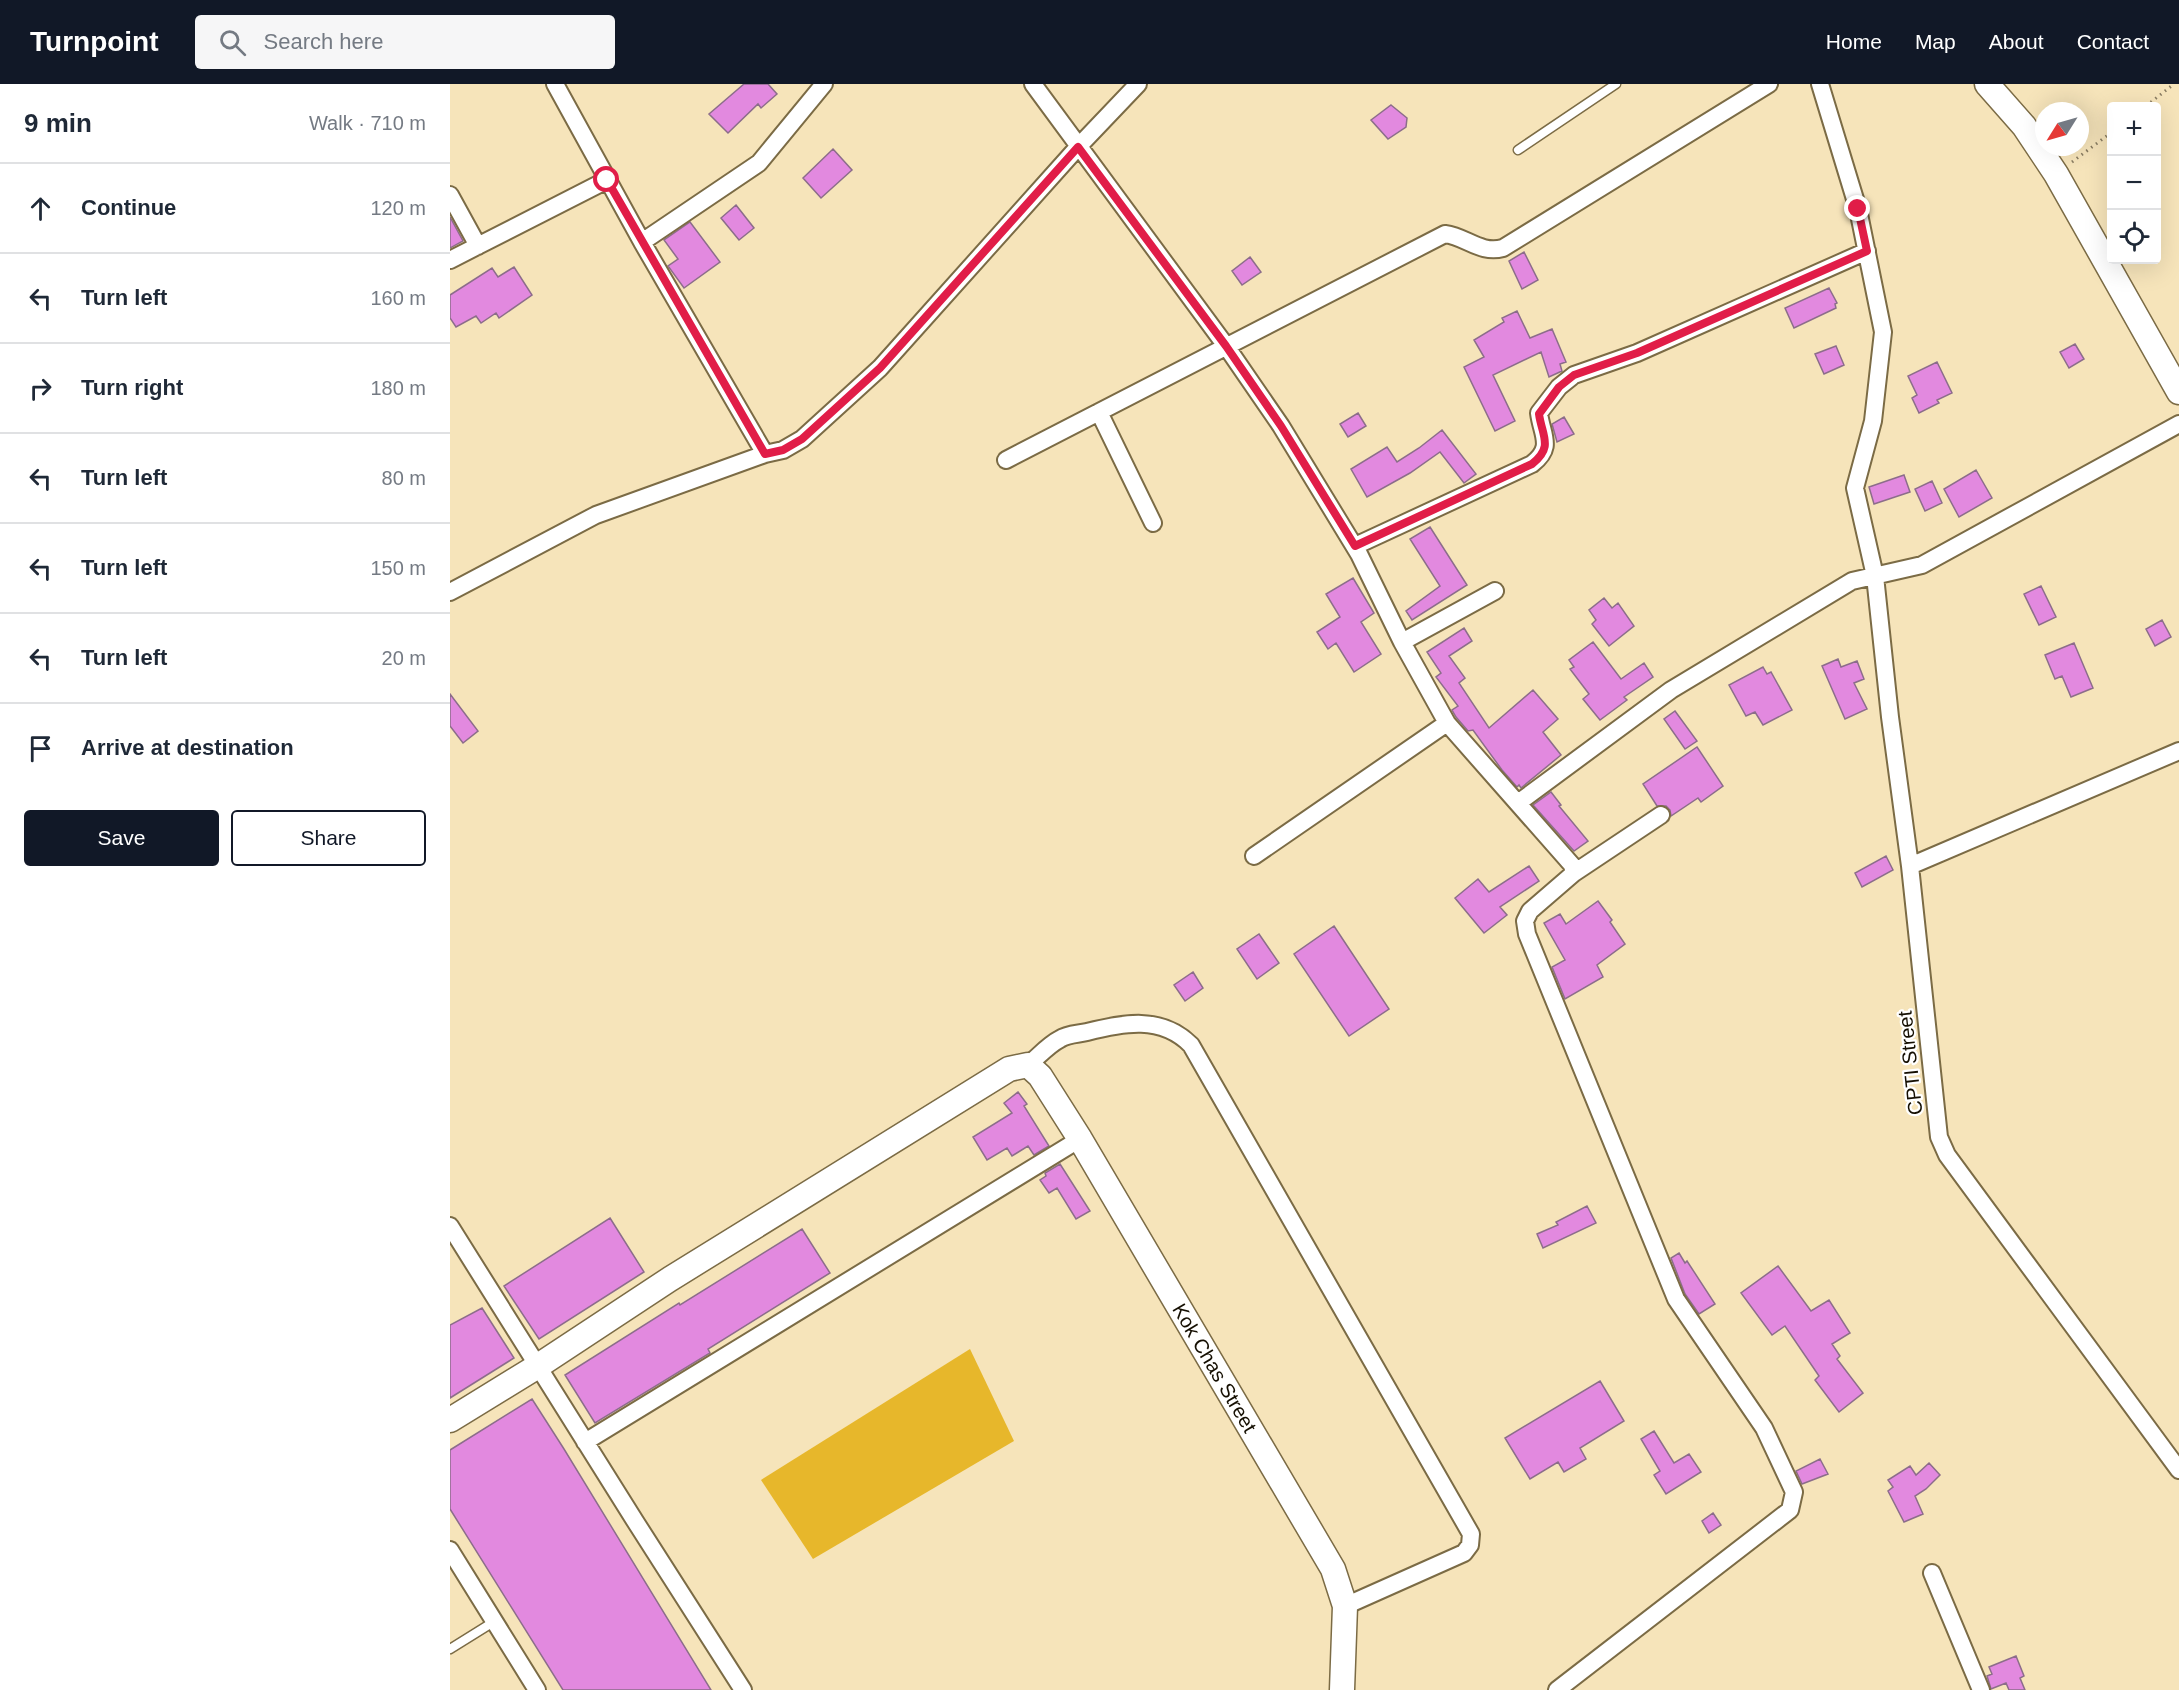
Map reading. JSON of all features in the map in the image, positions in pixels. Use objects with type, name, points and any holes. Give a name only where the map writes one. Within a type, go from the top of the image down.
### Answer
[{"type":"street","points":[[555,84],[642,242],[765,454]]},
{"type":"street","points":[[642,242],[759,163],[824,84]]},
{"type":"street","points":[[1033,84],[1226,346],[1281,426],[1355,546],[1402,642],[1448,723],[1569,861],[1574,873]]},
{"type":"street","points":[[450,592],[596,515],[765,454],[783,450],[802,439],[880,368],[1078,147],[1138,84]]},
{"type":"street","points":[[1006,460],[1445,234],[1456,236],[1477,247],[1492,251],[1503,248],[1768,84]]},
{"type":"street","name":"CPTI Street","points":[[1820,84],[1858,209],[1882,332],[1873,421],[1855,488],[1875,576],[1890,717],[1910,866],[1939,1137],[1942,1148],[2179,1470]]},
{"type":"street","points":[[1996,88],[2056,174],[2179,392]]},
{"type":"street","points":[[450,260],[607,180]]},
{"type":"street","points":[[450,195],[478,246]]},
{"type":"street","points":[[1355,546],[1532,464],[1541,457],[1545,448],[1545,435],[1539,414],[1559,387],[1574,375],[1637,353],[1867,251]]},
{"type":"street","points":[[1099,412],[1153,523]]},
{"type":"street","points":[[1518,803],[1671,690],[1852,581],[1922,566],[2179,424]]},
{"type":"street","points":[[1402,642],[1495,591]]},
{"type":"street","points":[[1254,856],[1448,723]]},
{"type":"street","points":[[1910,866],[2179,751]]},
{"type":"street","points":[[1557,1690],[1790,1510],[1794,1492],[1764,1428],[1676,1299],[1527,934],[1525,921],[1530,911],[1574,873],[1661,815]]},
{"type":"street","points":[[450,1420],[670,1279],[999,1075],[1009,1069],[1028,1065],[1061,1038],[1113,1025],[1148,1023],[1164,1027],[1182,1036],[1191,1045],[1471,1534],[1470,1545],[1464,1553],[1345,1606]]},
{"type":"street","name":"Kok Chas Street","points":[[1028,1065],[1040,1076],[1080,1139],[1333,1569],[1345,1606],[1342,1690]]},
{"type":"street","points":[[585,1442],[1080,1139]]},
{"type":"street","points":[[450,1226],[743,1690]]},
{"type":"street","points":[[450,1550],[537,1690]]},
{"type":"street","points":[[1932,1573],[1981,1690]]},
{"type":"lane","points":[[1518,150],[1616,84]]},
{"type":"lane","points":[[450,1649],[495,1621]]},
{"type":"path","points":[[2151,102],[2174,84]]},
{"type":"path","points":[[2056,174],[2107,136]]},
{"type":"shaded area","points":[[970,1349],[1014,1441],[813,1559],[761,1480]]},
{"type":"building","points":[[744,84],[768,84],[777,94],[761,108],[758,104],[728,133],[709,114]]},
{"type":"building","points":[[1391,105],[1407,118],[1406,127],[1388,139],[1371,120]]},
{"type":"building","points":[[833,149],[852,170],[821,198],[803,178]]},
{"type":"building","points":[[736,205],[754,228],[739,240],[721,218]]},
{"type":"building","points":[[450,217],[463,241],[450,248]]},
{"type":"building","points":[[690,222],[720,262],[684,288],[668,266],[678,259],[664,240]]},
{"type":"building","points":[[1524,252],[1538,280],[1522,289],[1509,261]]},
{"type":"building","points":[[1250,257],[1261,272],[1242,285],[1232,271]]},
{"type":"building","points":[[514,267],[532,295],[499,318],[496,313],[481,323],[476,316],[456,327],[450,318],[450,295],[492,268],[498,277]]},
{"type":"building","points":[[1829,288],[1837,303],[1836,308],[1794,328],[1785,308]]},
{"type":"building","points":[[1517,311],[1530,338],[1552,329],[1566,362],[1560,364],[1562,371],[1549,377],[1541,352],[1493,375],[1515,421],[1495,431],[1464,367],[1484,357],[1474,340],[1504,322],[1502,318]]},
{"type":"building","points":[[2075,344],[2084,359],[2069,368],[2060,352]]},
{"type":"building","points":[[1836,346],[1844,365],[1824,374],[1815,354]]},
{"type":"building","points":[[1937,362],[1952,393],[1937,400],[1939,403],[1919,413],[1912,398],[1917,395],[1908,376]]},
{"type":"building","points":[[1358,413],[1366,426],[1348,437],[1340,424]]},
{"type":"building","points":[[1564,417],[1574,434],[1557,442],[1552,424]]},
{"type":"building","points":[[1442,430],[1476,474],[1464,483],[1440,452],[1410,473],[1367,497],[1351,469],[1387,447],[1397,462]]},
{"type":"building","points":[[1976,470],[1992,498],[1959,517],[1944,489]]},
{"type":"building","points":[[1904,475],[1910,492],[1874,504],[1869,487]]},
{"type":"building","points":[[1932,481],[1942,503],[1925,511],[1915,489]]},
{"type":"building","points":[[1430,527],[1467,585],[1412,620],[1406,611],[1440,586],[1410,539]]},
{"type":"building","points":[[1353,578],[1374,613],[1361,622],[1381,654],[1354,672],[1336,643],[1328,649],[1317,632],[1340,617],[1326,594]]},
{"type":"building","points":[[2041,586],[2056,617],[2039,625],[2024,594]]},
{"type":"building","points":[[1604,598],[1612,608],[1618,603],[1634,626],[1609,646],[1592,624],[1596,620],[1589,610]]},
{"type":"building","points":[[2162,620],[2171,637],[2155,646],[2146,629]]},
{"type":"building","points":[[1464,628],[1472,641],[1449,656],[1465,678],[1459,683],[1489,728],[1533,690],[1558,719],[1543,732],[1561,755],[1521,788],[1519,785],[1517,787],[1502,770],[1473,730],[1468,731],[1456,717],[1452,710],[1458,706],[1436,677],[1441,673],[1427,652]]},
{"type":"building","points":[[1593,642],[1621,679],[1644,663],[1653,677],[1624,697],[1627,700],[1600,720],[1583,699],[1589,694],[1570,669],[1574,667],[1569,660]]},
{"type":"building","points":[[2074,643],[2093,688],[2071,697],[2062,676],[2055,679],[2045,655]]},
{"type":"building","points":[[1838,659],[1841,667],[1857,661],[1864,679],[1854,683],[1867,709],[1845,719],[1822,666]]},
{"type":"building","points":[[1763,667],[1767,674],[1771,672],[1792,710],[1763,725],[1755,712],[1746,716],[1729,685]]},
{"type":"building","points":[[450,694],[478,731],[463,743],[450,726]]},
{"type":"building","points":[[1675,711],[1697,741],[1685,749],[1664,719]]},
{"type":"building","points":[[1697,747],[1723,786],[1701,802],[1698,798],[1671,816],[1666,806],[1657,806],[1643,784]]},
{"type":"building","points":[[1551,792],[1561,805],[1559,806],[1588,841],[1574,851],[1533,805]]},
{"type":"building","points":[[1886,856],[1893,870],[1862,887],[1855,873]]},
{"type":"building","points":[[1529,866],[1539,881],[1500,907],[1507,915],[1484,933],[1455,898],[1478,879],[1489,892]]},
{"type":"building","points":[[1598,901],[1625,944],[1597,965],[1603,977],[1565,999],[1552,967],[1565,960],[1544,923],[1560,914],[1566,924]]},
{"type":"building","points":[[1334,926],[1389,1009],[1349,1036],[1294,954]]},
{"type":"building","points":[[1259,934],[1279,963],[1257,979],[1237,949]]},
{"type":"building","points":[[1193,972],[1203,988],[1185,1001],[1174,985]]},
{"type":"building","points":[[1018,1092],[1027,1104],[1024,1106],[1049,1146],[1034,1155],[1028,1146],[1012,1156],[1007,1148],[987,1160],[973,1137],[1012,1113],[1004,1103]]},
{"type":"building","points":[[1060,1164],[1090,1211],[1076,1219],[1057,1188],[1049,1193],[1040,1180],[1046,1176],[1045,1173]]},
{"type":"building","points":[[1587,1206],[1596,1223],[1543,1248],[1537,1234],[1558,1225],[1556,1222]]},
{"type":"building","points":[[610,1218],[644,1272],[539,1339],[504,1286]]},
{"type":"building","points":[[802,1229],[830,1273],[708,1349],[710,1353],[595,1423],[565,1375]]},
{"type":"building","points":[[1679,1253],[1685,1263],[1687,1261],[1715,1304],[1699,1314],[1685,1294],[1671,1258]]},
{"type":"building","points":[[1778,1266],[1811,1311],[1829,1300],[1850,1333],[1832,1344],[1840,1356],[1837,1359],[1863,1393],[1839,1412],[1815,1380],[1819,1376],[1785,1326],[1772,1335],[1741,1293]]},
{"type":"building","points":[[482,1308],[514,1358],[450,1398],[450,1325]]},
{"type":"building","points":[[1600,1381],[1624,1421],[1580,1448],[1586,1459],[1564,1472],[1558,1462],[1530,1479],[1505,1438]]},
{"type":"building","points":[[532,1399],[711,1690],[563,1690],[450,1509],[450,1450]]},
{"type":"building","points":[[1654,1431],[1674,1463],[1689,1454],[1701,1472],[1666,1494],[1654,1475],[1660,1471],[1641,1439]]},
{"type":"building","points":[[1820,1459],[1828,1474],[1802,1484],[1796,1471]]},
{"type":"building","points":[[1929,1463],[1940,1475],[1915,1496],[1923,1514],[1904,1522],[1888,1491],[1893,1487],[1888,1480],[1910,1466],[1916,1475]]},
{"type":"building","points":[[1713,1513],[1721,1525],[1709,1533],[1702,1521]]},
{"type":"building","points":[[2016,1656],[2024,1676],[2020,1678],[2025,1690],[2009,1690],[2006,1683],[1991,1689],[1987,1676],[1992,1674],[1989,1667]]},
{"type":"route","points":[[607,180],[765,454],[783,450],[802,439],[880,368],[1078,147],[1226,346],[1281,426],[1355,546],[1532,464],[1541,457],[1545,448],[1545,435],[1539,414],[1559,387],[1574,375],[1637,353],[1867,251],[1858,209]]}]
